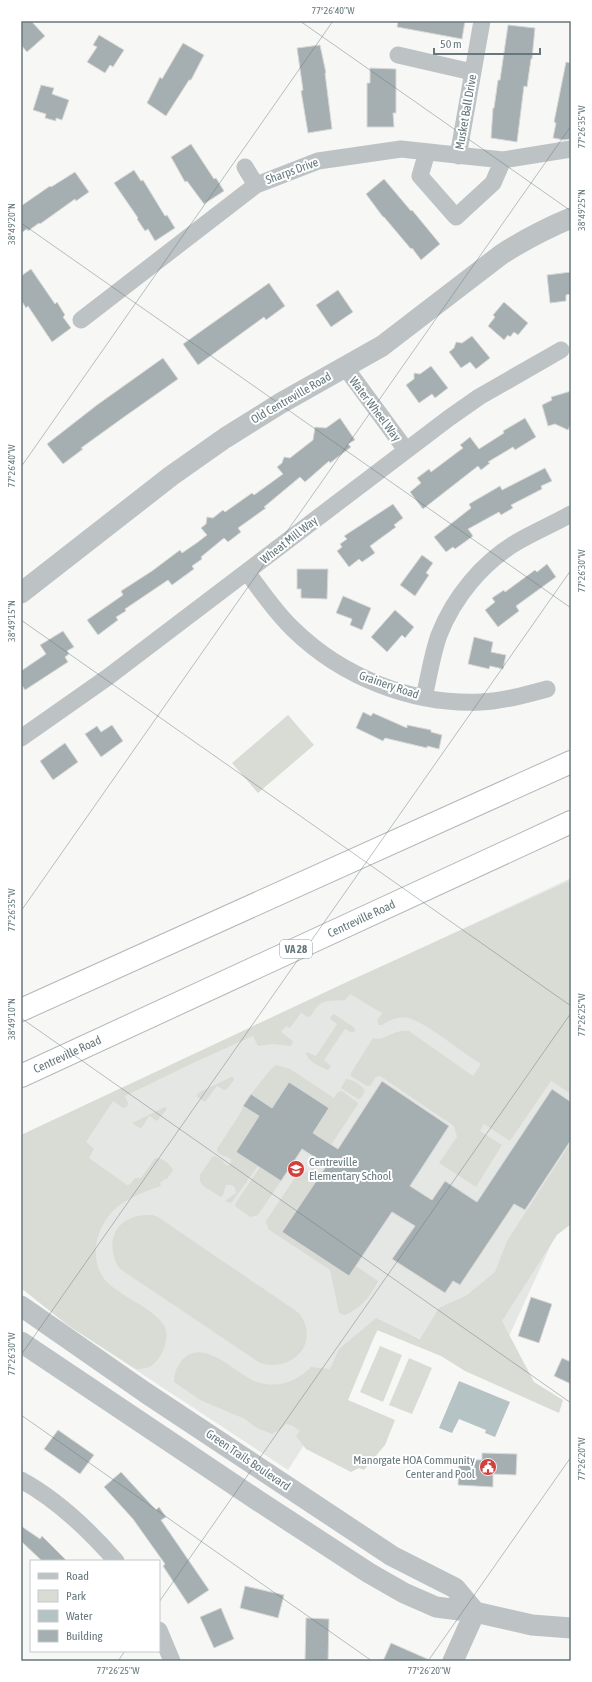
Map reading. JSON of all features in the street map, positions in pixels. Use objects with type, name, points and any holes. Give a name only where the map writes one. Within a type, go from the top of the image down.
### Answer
[{"type":"highway","points":[[21,1010],[571,762]]},
{"type":"highway","name":"Centreville Road","points":[[21,1076],[571,822]]},
{"type":"street","name":"Musket Ball Drive","points":[[458,156],[482,21]]},
{"type":"street","points":[[398,55],[472,72]]},
{"type":"street","name":"Sharps Drive","points":[[81,320],[256,185],[318,161],[401,149],[503,160],[571,149]]},
{"type":"street","points":[[427,152],[420,176],[456,217],[493,183],[503,160]]},
{"type":"street","points":[[245,167],[256,185]]},
{"type":"street","name":"Old Centreville Road","points":[[21,593],[172,476],[225,438],[281,403],[398,335],[502,254],[540,231],[571,218]]},
{"type":"street","name":"Wheat Mill Way","points":[[21,738],[108,677],[406,450],[480,397],[561,350]]},
{"type":"street","name":"Water Wheel Way","points":[[345,367],[406,450]]},
{"type":"street","points":[[424,697],[435,648],[442,628],[462,593],[474,578],[498,556],[516,543],[571,514]]},
{"type":"street","name":"Grainery Road","points":[[247,572],[276,612],[304,639],[353,673],[378,684],[424,697],[458,702],[504,700],[547,689]]},
{"type":"street","name":"Green Trails Boulevard","points":[[21,1306],[146,1393],[392,1556],[455,1588],[475,1612]]},
{"type":"street","points":[[21,1342],[369,1573],[404,1593],[436,1607],[475,1612],[532,1625],[571,1628]]},
{"type":"street","points":[[21,1480],[55,1502],[77,1520],[115,1560]]},
{"type":"street","points":[[453,1661],[475,1612]]},
{"type":"street","points":[[160,1632],[172,1661]]},
{"type":"shaded area","name":"Centreville Elementary School","points":[[571,878],[571,1201],[494,1369],[383,1323],[288,1470],[66,1324],[21,1288],[21,1136]]},
{"type":"green space","points":[[288,715],[314,745],[258,793],[232,763]]},
{"type":"green space","points":[[571,880],[571,1094],[551,1081],[510,1141],[484,1124],[480,1131],[502,1145],[476,1187],[439,1163],[457,1137],[454,1126],[380,1076],[376,1077],[370,1086],[367,1086],[351,1076],[351,1073],[373,1038],[377,1039],[403,1031],[409,1031],[473,1076],[481,1064],[434,1031],[415,1020],[408,1018],[397,1018],[379,1025],[377,1021],[382,1013],[350,994],[345,1000],[322,1003],[311,1016],[308,1017],[301,1013],[290,1028],[286,1026],[281,1032],[293,1041],[291,1046],[273,1044],[258,1046],[253,1036],[125,1096],[128,1103],[127,1107],[123,1108],[113,1101],[86,1142],[94,1149],[89,1158],[127,1185],[130,1184],[135,1178],[141,1178],[155,1158],[166,1161],[173,1170],[167,1179],[160,1183],[161,1186],[130,1199],[112,1212],[105,1221],[97,1241],[97,1263],[107,1282],[113,1288],[151,1312],[158,1318],[165,1328],[165,1346],[161,1355],[154,1364],[143,1369],[136,1369],[69,1326],[21,1288],[21,1135],[349,981]]},
{"type":"green space","points":[[334,1014],[355,1028],[355,1031],[352,1033],[345,1029],[324,1060],[331,1066],[328,1070],[312,1062],[306,1054],[307,1052],[316,1056],[337,1024],[330,1019]]},
{"type":"green space","points":[[276,1065],[290,1069],[334,1098],[338,1092],[342,1091],[357,1102],[358,1104],[331,1145],[313,1133],[329,1108],[289,1082],[272,1108],[251,1094]]},
{"type":"green space","points":[[233,1077],[234,1080],[227,1089],[224,1090],[217,1086],[205,1102],[197,1097],[197,1094],[200,1092]]},
{"type":"green space","points":[[346,1079],[357,1083],[364,1089],[365,1091],[361,1098],[358,1099],[341,1088]]},
{"type":"green space","points":[[243,1106],[259,1116],[258,1166],[230,1203],[225,1201],[236,1193],[235,1188],[232,1185],[226,1185],[221,1197],[203,1186],[200,1181],[200,1175],[212,1157],[215,1156],[222,1160],[226,1165],[229,1165],[231,1162],[231,1159],[218,1153],[217,1149],[241,1112]]},
{"type":"green space","points":[[165,1107],[167,1109],[157,1121],[149,1116],[141,1129],[132,1123]]},
{"type":"green space","points":[[571,1142],[571,1224],[557,1235],[502,1321],[534,1382],[563,1400],[559,1413],[465,1371],[441,1356],[377,1330],[348,1400],[395,1420],[385,1445],[364,1470],[359,1468],[351,1472],[306,1449],[296,1436],[300,1431],[293,1426],[286,1424],[272,1434],[257,1428],[245,1419],[200,1400],[174,1382],[176,1369],[183,1359],[192,1353],[202,1352],[222,1360],[252,1380],[274,1385],[294,1380],[311,1367],[330,1369],[339,1349],[376,1318],[420,1339],[439,1308],[467,1295],[495,1272],[507,1241]]},
{"type":"green space","points":[[260,1167],[281,1181],[258,1215],[250,1217],[235,1206],[235,1204]]},
{"type":"green space","points":[[313,1168],[321,1174],[282,1232],[349,1276],[356,1266],[378,1281],[372,1292],[360,1306],[345,1315],[339,1313],[330,1270],[268,1229],[266,1221],[294,1179]]},
{"type":"green space","points":[[153,1215],[299,1313],[305,1324],[307,1334],[305,1344],[300,1353],[293,1359],[283,1363],[272,1365],[260,1363],[120,1269],[113,1254],[112,1246],[116,1232],[126,1221],[134,1217]]},
{"type":"green space","points":[[380,1346],[402,1355],[383,1402],[360,1392]]},
{"type":"green space","points":[[409,1358],[432,1368],[412,1414],[389,1405]]},
{"type":"water","points":[[459,1381],[510,1402],[495,1437],[485,1433],[486,1430],[459,1419],[452,1433],[439,1428]]},
{"type":"building","points":[[21,21],[31,21],[45,36],[27,52],[21,45]]},
{"type":"building","points":[[398,21],[465,21],[462,39],[397,27]]},
{"type":"building","points":[[508,25],[535,28],[532,59],[527,87],[524,86],[517,142],[491,138],[493,108],[498,80],[500,80]]},
{"type":"building","points":[[99,35],[124,50],[113,67],[110,65],[105,73],[87,62],[97,47],[93,45]]},
{"type":"building","points":[[183,43],[204,55],[191,80],[189,80],[166,116],[147,103],[160,77],[162,79]]},
{"type":"building","points":[[320,45],[326,73],[332,129],[308,133],[301,91],[303,90],[297,48]]},
{"type":"building","points":[[566,62],[571,63],[571,139],[564,140],[553,138],[556,123],[554,122]]},
{"type":"building","points":[[370,68],[396,69],[396,113],[393,113],[394,127],[367,127],[367,83],[370,83]]},
{"type":"building","points":[[41,85],[54,88],[52,94],[69,100],[62,120],[56,118],[56,121],[45,118],[46,114],[33,110]]},
{"type":"building","points":[[191,144],[214,179],[216,178],[224,191],[204,204],[187,181],[185,182],[171,157]]},
{"type":"building","points":[[134,170],[141,181],[143,180],[165,216],[167,215],[175,228],[155,241],[148,229],[145,231],[114,183]]},
{"type":"building","points":[[75,172],[89,192],[76,201],[75,199],[40,224],[39,223],[28,231],[27,229],[21,233],[21,206],[50,186],[51,187]]},
{"type":"building","points":[[384,179],[440,244],[421,260],[412,248],[411,249],[383,217],[366,194]]},
{"type":"building","points":[[31,269],[55,304],[57,302],[65,315],[63,317],[71,328],[52,342],[28,306],[26,308],[21,300],[21,276]]},
{"type":"building","points":[[571,272],[571,294],[566,295],[566,301],[550,303],[547,275]]},
{"type":"building","points":[[269,283],[285,306],[266,320],[264,317],[198,365],[183,344]]},
{"type":"building","points":[[338,290],[353,312],[331,327],[316,305]]},
{"type":"building","points":[[504,302],[528,323],[518,335],[514,332],[510,337],[508,335],[504,340],[488,326],[495,317],[493,315]]},
{"type":"building","points":[[472,336],[490,358],[476,369],[470,362],[461,368],[449,352],[454,348],[456,342],[462,343]]},
{"type":"building","points":[[163,358],[178,379],[81,448],[83,449],[63,464],[47,444],[97,405]]},
{"type":"building","points":[[431,366],[448,388],[435,398],[432,394],[419,403],[406,385],[414,379],[414,373],[420,374]]},
{"type":"building","points":[[571,391],[571,424],[568,430],[555,424],[548,426],[542,405],[552,400],[551,397]]},
{"type":"building","points":[[340,418],[355,440],[348,444],[351,447],[330,463],[329,461],[305,482],[300,477],[264,507],[266,508],[238,528],[241,532],[228,542],[224,538],[201,557],[202,559],[192,566],[194,569],[172,585],[168,580],[125,609],[126,611],[116,617],[118,620],[98,635],[87,620],[123,595],[121,591],[152,571],[180,550],[182,553],[207,535],[201,528],[206,524],[207,517],[213,518],[223,510],[225,512],[252,493],[254,495],[283,474],[277,467],[282,463],[284,457],[290,458],[313,440],[315,427],[326,428]]},
{"type":"building","points":[[525,418],[536,437],[515,450],[513,447],[488,462],[490,463],[481,470],[478,466],[423,509],[410,492],[421,483],[417,478],[429,469],[431,472],[463,448],[460,445],[470,437],[479,449],[504,433],[503,431]]},
{"type":"building","points":[[545,468],[552,481],[541,486],[542,489],[511,505],[513,508],[501,515],[499,512],[468,529],[473,536],[455,549],[453,547],[446,552],[434,537],[471,508],[469,504],[500,486],[502,490]]},
{"type":"building","points":[[393,504],[403,518],[394,525],[396,527],[370,546],[375,553],[362,562],[359,559],[349,567],[337,551],[342,547],[340,544],[347,539],[344,536]]},
{"type":"building","points":[[422,555],[433,563],[426,573],[429,575],[415,596],[400,585]]},
{"type":"building","points":[[547,564],[556,577],[516,606],[519,611],[498,627],[485,610],[495,602],[492,598],[504,590],[505,592],[535,570],[537,572]]},
{"type":"building","points":[[297,569],[328,569],[327,599],[301,598],[301,589],[297,589]]},
{"type":"building","points":[[343,596],[371,608],[362,630],[350,625],[352,619],[336,613]]},
{"type":"building","points":[[395,610],[414,627],[405,638],[402,635],[387,652],[371,637]]},
{"type":"building","points":[[63,631],[74,647],[67,651],[69,654],[65,657],[68,662],[25,690],[21,684],[21,671],[46,654],[40,645]]},
{"type":"building","points":[[474,637],[493,642],[491,652],[506,655],[503,669],[490,666],[489,669],[468,664]]},
{"type":"building","points":[[363,712],[371,716],[373,713],[407,728],[407,725],[431,730],[431,732],[442,735],[439,749],[427,746],[427,748],[385,738],[383,741],[356,728]]},
{"type":"building","points":[[112,725],[123,741],[101,757],[85,734],[97,726],[101,732]]},
{"type":"building","points":[[65,743],[78,762],[53,780],[40,761]]},
{"type":"building","points":[[382,1081],[449,1126],[410,1186],[432,1200],[445,1181],[477,1202],[552,1089],[571,1102],[571,1140],[525,1210],[514,1204],[460,1285],[453,1281],[445,1293],[392,1259],[415,1226],[392,1212],[349,1276],[282,1232],[327,1165],[302,1149],[281,1181],[236,1152],[259,1116],[243,1106],[251,1094],[272,1108],[289,1082],[329,1108],[313,1133],[338,1149]]},
{"type":"building","points":[[531,1297],[552,1304],[539,1343],[518,1336]]},
{"type":"building","points":[[562,1358],[571,1362],[571,1384],[554,1376]]},
{"type":"building","points":[[58,1430],[94,1455],[80,1474],[44,1449]]},
{"type":"building","name":"Manorgate HOA Community Center and Pool","points":[[482,1453],[517,1454],[516,1475],[493,1474],[493,1487],[458,1485],[459,1459],[482,1460]]},
{"type":"building","points":[[121,1472],[156,1510],[159,1507],[166,1517],[161,1520],[209,1590],[188,1604],[163,1566],[165,1564],[133,1519],[104,1487]]},
{"type":"building","points":[[21,1526],[40,1539],[42,1536],[66,1560],[41,1560],[21,1541]]},
{"type":"building","points":[[245,1586],[284,1595],[278,1618],[240,1608]]},
{"type":"building","points":[[221,1608],[234,1639],[214,1648],[200,1617]]},
{"type":"building","points":[[306,1618],[329,1619],[328,1661],[305,1660]]},
{"type":"building","points":[[391,1643],[432,1661],[383,1661]]},
{"type":"place","name":"Centreville Elementary School","points":[[296,1169]]},
{"type":"place","name":"Manorgate HOA Community Center and Pool","points":[[488,1467]]}]
